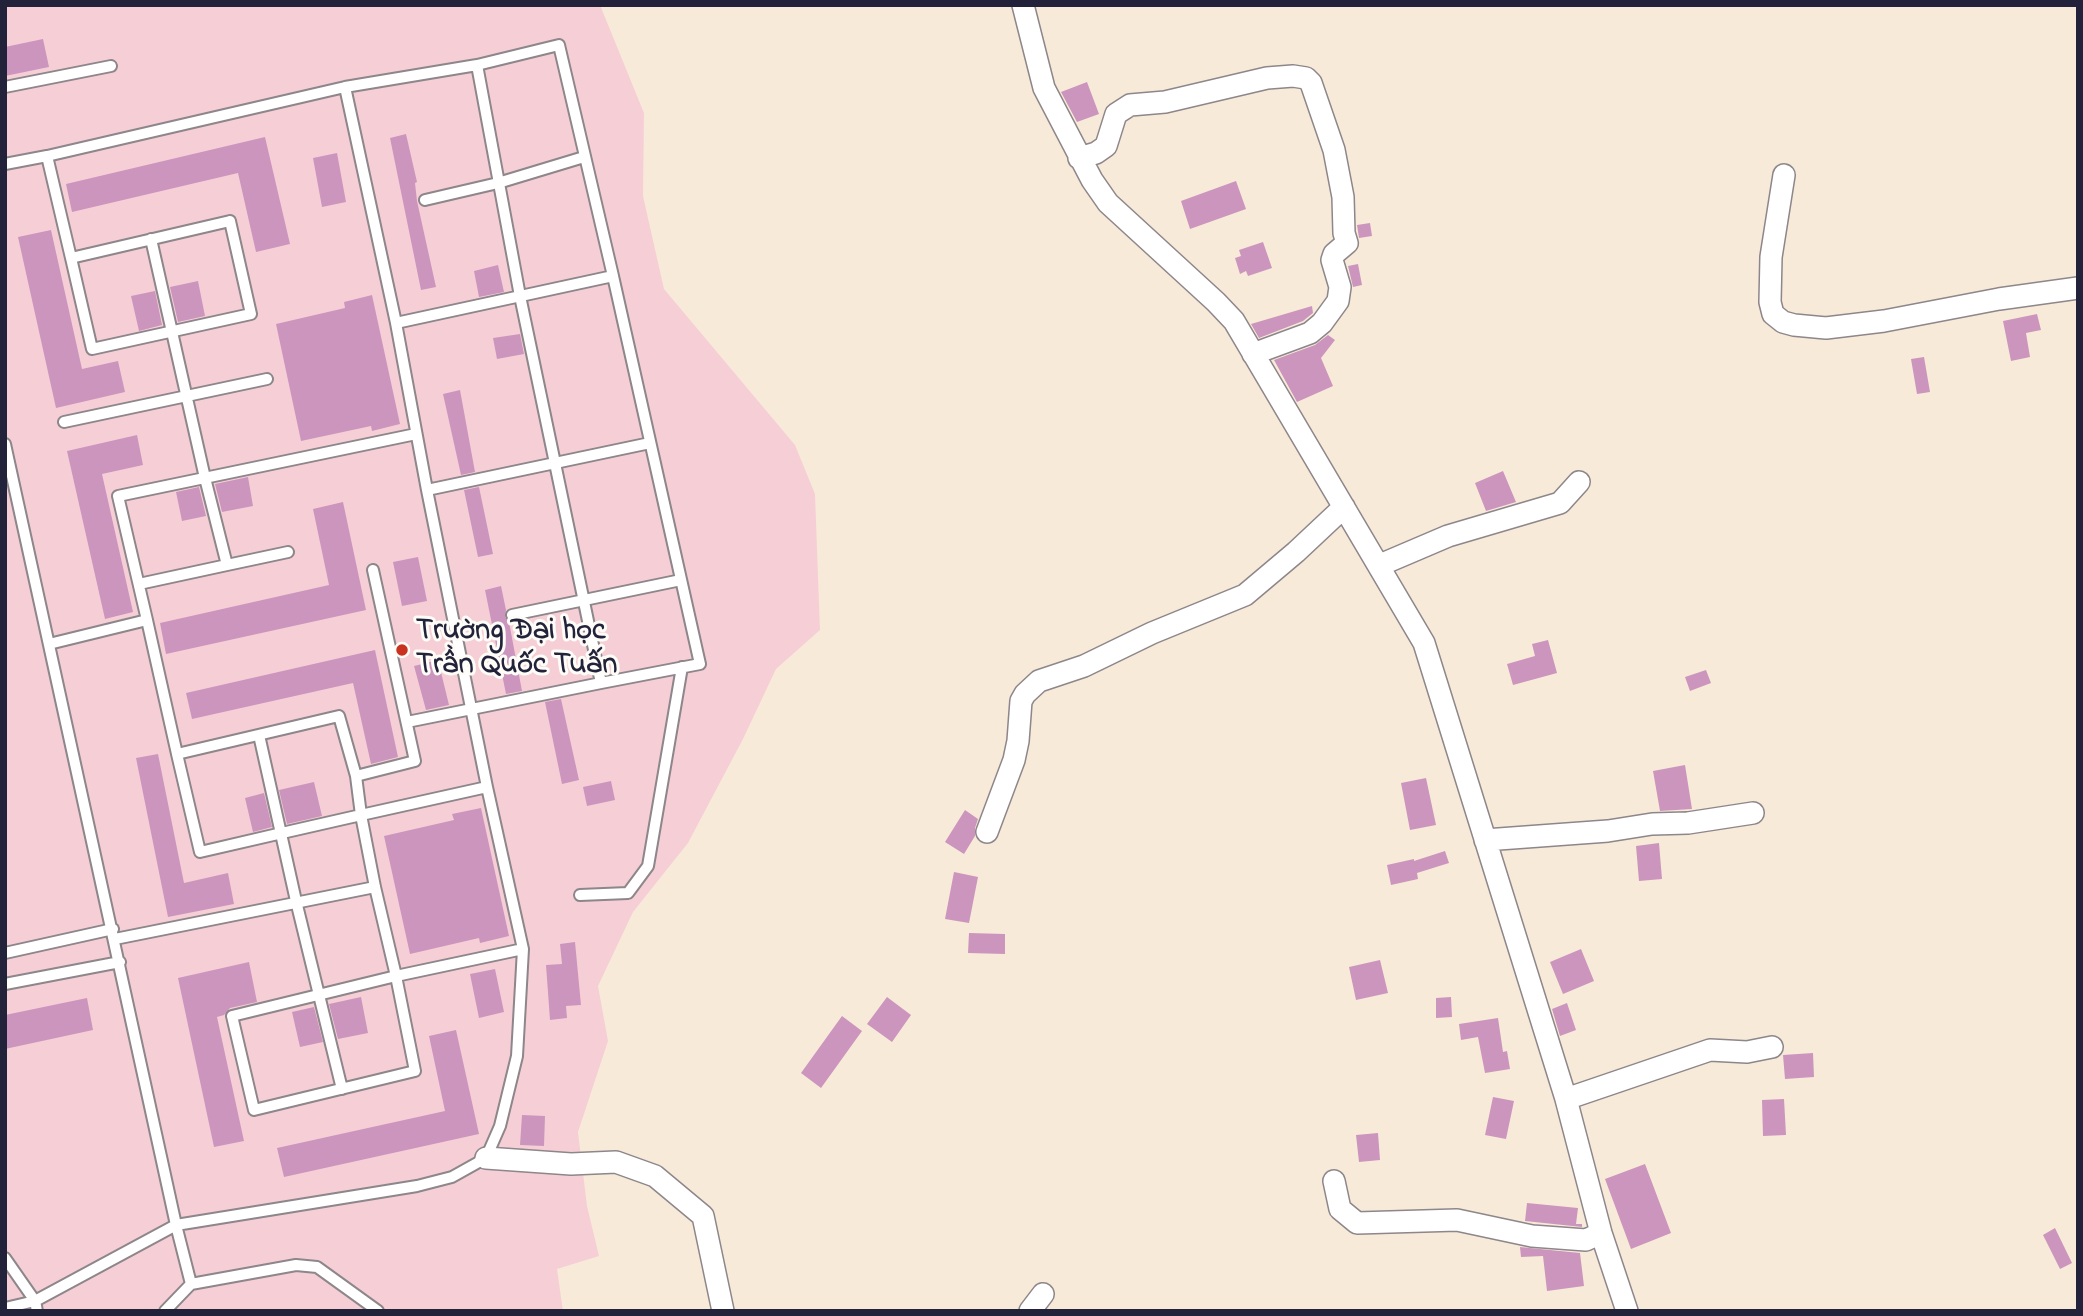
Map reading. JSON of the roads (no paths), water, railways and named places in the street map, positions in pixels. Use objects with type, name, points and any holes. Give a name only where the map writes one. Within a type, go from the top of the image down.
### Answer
[{"type":"street","points":[[1023,5],[1044,88],[1079,159],[1108,203],[1234,321],[1424,643],[1566,1099],[1601,1233],[1627,1311]]},
{"type":"street","points":[[1079,159],[1106,146],[1116,114],[1130,105],[1164,102],[1267,78],[1293,76],[1306,78],[1311,83],[1334,150],[1343,197],[1344,233],[1347,243],[1334,254],[1332,260],[1340,286],[1338,301],[1328,316],[1310,333],[1253,354]]},
{"type":"street","points":[[1784,176],[1774,231],[1770,291],[1771,309],[1783,322],[1826,328],[1884,321],[1999,299],[2078,288]]},
{"type":"street","points":[[1380,565],[1448,536],[1560,503],[1579,482]]},
{"type":"street","points":[[987,832],[1014,760],[1021,701],[1036,683],[1084,666],[1152,632],[1245,595],[1344,507]]},
{"type":"street","points":[[1485,840],[1608,831],[1753,813]]},
{"type":"street","points":[[1566,1099],[1710,1050],[1747,1052],[1772,1047]]},
{"type":"street","points":[[486,1158],[571,1164],[616,1162],[655,1176],[704,1216],[723,1311]]},
{"type":"street","points":[[1334,1181],[1340,1209],[1357,1223],[1457,1220],[1532,1236],[1586,1240],[1601,1233]]},
{"type":"street","points":[[1030,1311],[1043,1294]]},
{"type":"lane","points":[[5,164],[345,87],[477,65],[559,45],[700,664],[407,722]]},
{"type":"lane","points":[[477,65],[520,296],[601,683]]},
{"type":"lane","points":[[5,88],[111,66]]},
{"type":"lane","points":[[27,1311],[176,1225],[417,1186],[452,1177],[486,1158],[500,1126],[517,1056],[523,949],[487,786],[396,323],[345,87]]},
{"type":"lane","points":[[47,156],[92,349],[251,314],[230,221],[71,258]]},
{"type":"lane","points":[[425,200],[498,183],[584,157]]},
{"type":"lane","points":[[151,239],[227,565]]},
{"type":"lane","points":[[396,323],[613,276]]},
{"type":"lane","points":[[64,422],[267,379]]},
{"type":"lane","points":[[416,434],[118,496],[200,852],[487,786]]},
{"type":"lane","points":[[427,490],[650,443]]},
{"type":"lane","points":[[5,444],[191,1284]]},
{"type":"lane","points":[[139,584],[288,552]]},
{"type":"lane","points":[[355,776],[415,761],[373,570]]},
{"type":"lane","points":[[512,615],[681,580]]},
{"type":"lane","points":[[49,644],[147,620]]},
{"type":"lane","points":[[580,895],[628,894],[648,866],[682,667]]},
{"type":"lane","points":[[177,754],[339,716],[355,776],[375,887],[396,976],[415,1071],[254,1110],[232,1016],[396,976],[523,949]]},
{"type":"lane","points":[[259,735],[342,1089]]},
{"type":"lane","points":[[5,953],[375,887]]},
{"type":"lane","points":[[5,984],[120,961]]},
{"type":"lane","points":[[5,1258],[36,1306]]},
{"type":"lane","points":[[165,1311],[191,1284],[296,1265],[317,1267],[378,1311]]},
{"type":"lane","points":[[5,1308],[36,1306]]},
{"type":"place","name":"Trường Đại học Trần Quốc Tuấn","points":[[402,650]]}]
